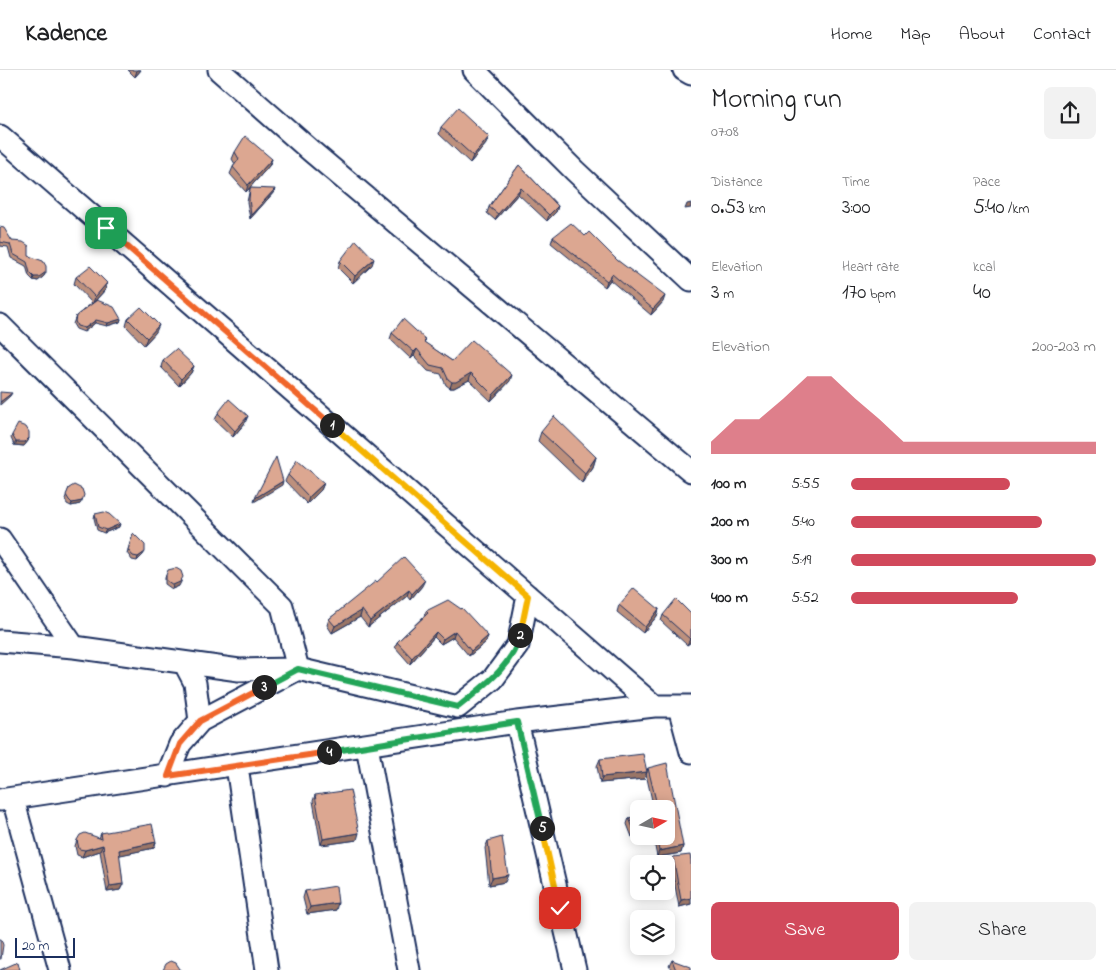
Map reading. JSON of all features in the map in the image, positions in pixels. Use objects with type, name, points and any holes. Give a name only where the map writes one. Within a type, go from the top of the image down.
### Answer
[{"type":"street","points":[[219,70],[311,151],[691,471]]},
{"type":"street","points":[[474,70],[575,170],[691,280]]},
{"type":"street","points":[[684,70],[691,74]]},
{"type":"street","points":[[0,136],[654,706]]},
{"type":"street","points":[[0,326],[282,606],[298,669]]},
{"type":"street","points":[[0,539],[74,647]]},
{"type":"street","points":[[0,641],[74,647],[185,664],[239,670],[298,669],[458,707],[494,679],[518,644],[528,596]]},
{"type":"street","points":[[185,664],[195,682],[200,721]]},
{"type":"street","points":[[168,776],[180,744],[200,721],[298,669]]},
{"type":"street","points":[[60,970],[7,799],[238,766],[517,722],[654,706],[685,706],[691,752]]},
{"type":"street","points":[[517,722],[574,970]]},
{"type":"street","points":[[367,746],[409,970]]},
{"type":"street","points":[[238,766],[267,970]]},
{"type":"building","points":[[458,108],[489,137],[473,156],[441,127]]},
{"type":"building","points":[[245,136],[272,159],[248,185],[233,167],[239,159],[235,152]]},
{"type":"building","points":[[519,165],[558,206],[549,215],[521,188],[498,214],[489,207]]},
{"type":"building","points":[[250,188],[275,189],[251,215],[249,199]]},
{"type":"building","points":[[571,223],[585,236],[589,232],[617,260],[665,296],[653,309],[612,274],[607,281],[553,237]]},
{"type":"building","points":[[0,227],[4,228],[12,241],[23,242],[29,246],[29,256],[43,261],[46,266],[46,272],[39,277],[34,277],[30,273],[27,262],[13,254],[10,244],[0,242]]},
{"type":"building","points":[[356,240],[374,259],[355,276],[340,261]]},
{"type":"building","points":[[90,266],[107,283],[95,297],[76,277]]},
{"type":"building","points":[[97,300],[114,307],[121,319],[108,323],[96,320],[85,328],[77,326],[76,316]]},
{"type":"building","points":[[141,307],[159,325],[147,338],[128,319]]},
{"type":"building","points":[[403,319],[426,340],[424,342],[452,361],[472,340],[512,375],[493,395],[471,373],[456,382],[452,382],[448,379],[443,368],[430,365],[417,349],[414,352],[392,333]]},
{"type":"building","points":[[176,349],[194,366],[181,379],[163,360]]},
{"type":"building","points":[[0,392],[12,393],[0,402]]},
{"type":"building","points":[[229,399],[248,416],[235,431],[218,413]]},
{"type":"building","points":[[554,416],[596,457],[585,473],[541,432]]},
{"type":"building","points":[[18,424],[26,427],[29,432],[29,438],[25,442],[16,442],[12,435]]},
{"type":"building","points":[[276,457],[283,481],[255,498]]},
{"type":"building","points":[[297,460],[324,483],[309,497],[288,475]]},
{"type":"building","points":[[74,485],[82,489],[84,495],[82,501],[72,503],[66,495],[69,488]]},
{"type":"building","points":[[104,512],[120,524],[106,530],[98,527],[95,514]]},
{"type":"building","points":[[133,533],[145,545],[145,552],[138,557],[133,556],[128,550]]},
{"type":"building","points":[[404,557],[425,580],[412,594],[409,590],[370,621],[362,610],[335,626],[329,619],[377,582]]},
{"type":"building","points":[[176,568],[181,571],[183,577],[180,582],[173,585],[166,580],[166,575],[168,570]]},
{"type":"building","points":[[634,588],[659,609],[645,627],[619,605]]},
{"type":"building","points":[[676,599],[691,614],[690,639],[663,615]]},
{"type":"building","points":[[448,600],[462,608],[488,636],[471,651],[455,631],[443,639],[436,632],[412,658],[397,642],[428,613],[426,611]]},
{"type":"building","points":[[643,754],[647,772],[602,777],[600,759]]},
{"type":"building","points":[[667,763],[674,800],[656,800],[648,768]]},
{"type":"building","points":[[350,790],[359,833],[323,839],[315,795]]},
{"type":"building","points":[[675,804],[683,846],[659,851],[658,845],[675,845]]},
{"type":"building","points":[[152,824],[156,842],[119,850],[123,884],[110,886],[103,845],[85,850],[79,849],[77,840],[80,835],[85,833],[102,839],[101,833]]},
{"type":"building","points":[[502,837],[508,875],[492,878],[488,841]]},
{"type":"building","points":[[690,855],[691,898],[681,900],[675,868],[675,857]]},
{"type":"building","points":[[336,886],[338,903],[310,907],[305,891]]},
{"type":"building","points":[[0,939],[3,945],[1,959],[0,959]]},
{"type":"building","points":[[672,960],[691,967],[691,970],[676,970]]},
{"type":"building","points":[[171,961],[176,963],[180,970],[163,970],[166,964]]},
{"type":"building","points":[[18,962],[20,970],[0,970]]},
{"type":"route","points":[[106,228],[528,596],[518,644],[494,679],[458,707],[298,669],[200,721],[180,744],[168,776],[517,722],[560,908]]}]
